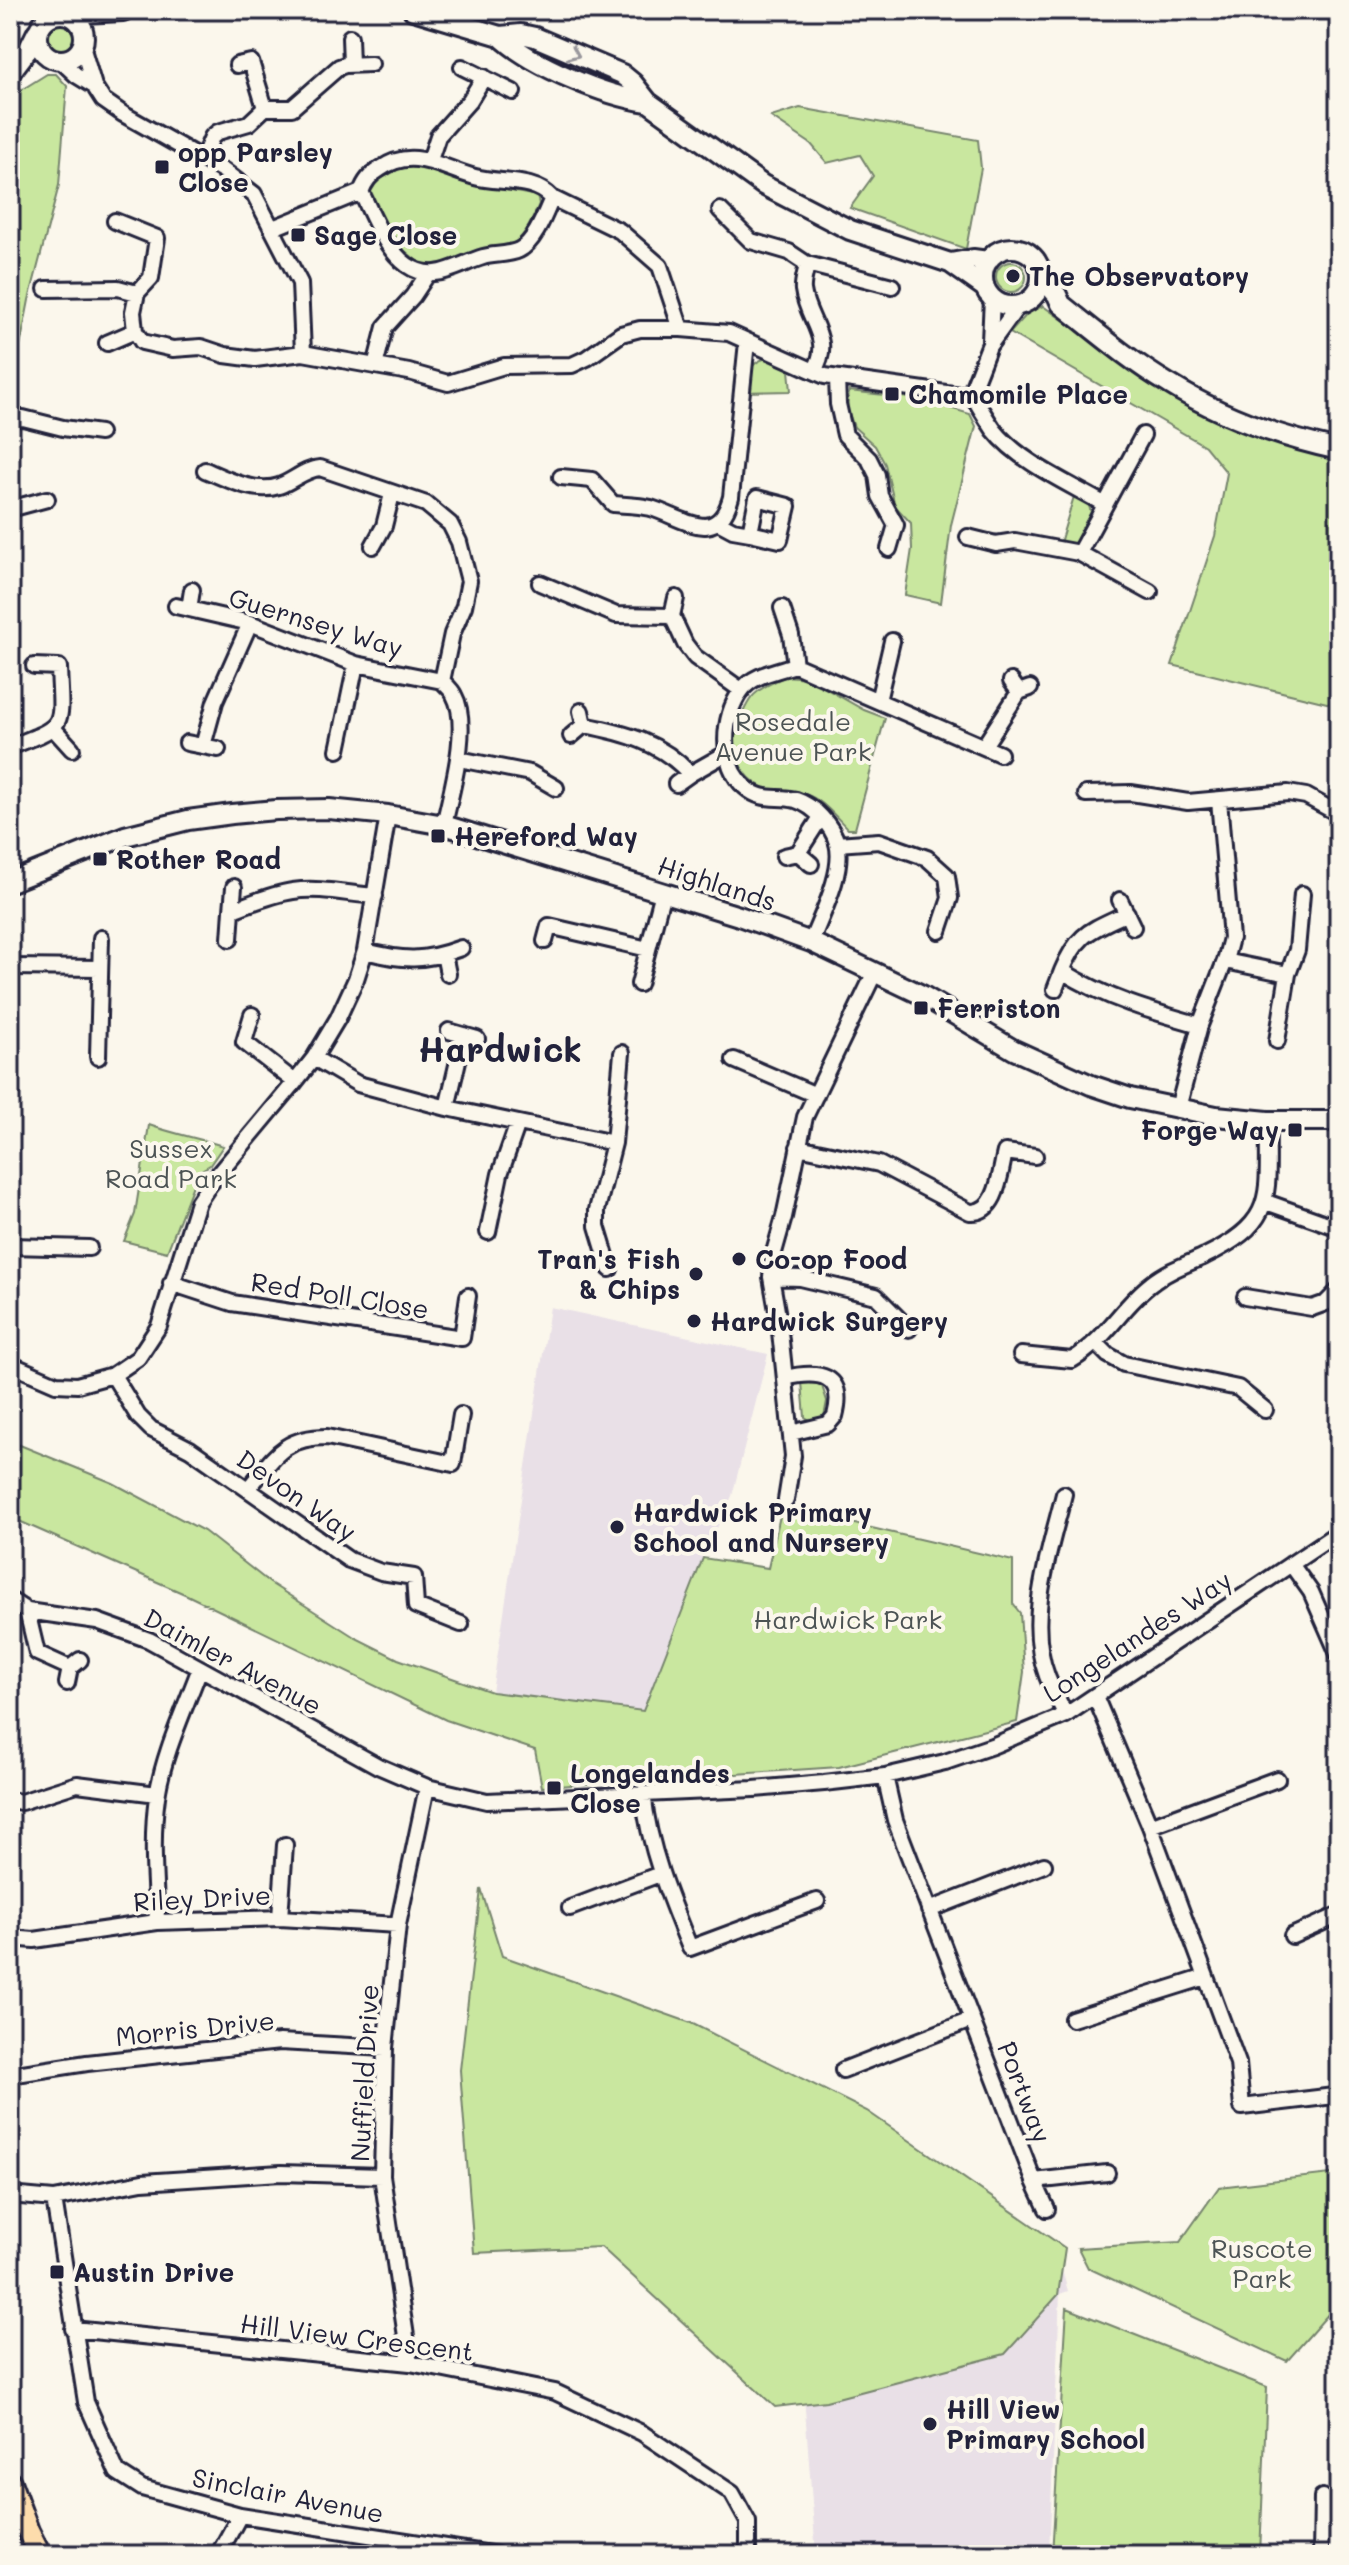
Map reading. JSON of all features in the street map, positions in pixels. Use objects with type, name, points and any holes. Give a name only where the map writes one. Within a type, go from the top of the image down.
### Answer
[{"type":"main road","points":[[10,2482],[40,2555]]},
{"type":"street","points":[[10,74],[45,19],[54,13],[125,10]]},
{"type":"street","points":[[10,74],[74,57],[105,20],[125,10]]},
{"type":"street","points":[[413,10],[500,36],[521,34],[535,37],[622,74],[648,102],[748,176],[804,208],[850,230],[950,263],[999,304],[1061,304]]},
{"type":"street","points":[[54,13],[77,20],[84,32],[83,43],[94,86],[103,100],[203,158],[254,194],[300,283],[303,353]]},
{"type":"street","points":[[38,31],[38,46],[48,57],[58,60],[94,86]]},
{"type":"street","points":[[350,37],[351,64]]},
{"type":"street","points":[[237,65],[251,62],[265,108]]},
{"type":"street","points":[[203,158],[212,137],[218,132],[249,123],[265,108],[292,108],[339,67],[371,64]]},
{"type":"street","points":[[462,67],[513,92]]},
{"type":"street","points":[[430,160],[438,136],[470,100],[484,77]]},
{"type":"street","points":[[273,228],[361,192],[369,176],[383,166],[405,158],[430,160],[478,178],[529,185],[546,191],[552,198],[620,231],[660,266],[681,329]]},
{"type":"street","points":[[361,192],[388,244],[406,264],[427,275],[456,270],[481,258],[521,250],[540,227],[552,198]]},
{"type":"street","points":[[720,210],[751,241],[789,252],[807,264],[892,286]]},
{"type":"street","points":[[115,221],[157,238],[151,278],[137,293],[133,312],[135,331],[142,342],[173,349],[201,347],[225,355],[255,359],[303,353],[448,383],[504,366],[572,365],[621,334],[640,329],[681,329],[729,333],[837,378],[960,395],[971,392]]},
{"type":"street","points":[[989,346],[988,292],[984,269],[988,261],[1002,250],[1021,249],[1035,260],[1041,277],[1061,304],[1130,359],[1168,384],[1209,407],[1280,436],[1339,450]]},
{"type":"street","points":[[950,263],[973,259],[988,261]]},
{"type":"street","points":[[807,264],[803,289],[822,344],[821,360],[814,371]]},
{"type":"street","points":[[375,366],[385,327],[427,275]]},
{"type":"street","points":[[971,392],[989,346],[1024,302],[1037,293],[1041,277]]},
{"type":"street","points":[[46,289],[118,288],[137,293]]},
{"type":"street","points":[[107,343],[135,331]]},
{"type":"street","points":[[561,477],[592,480],[613,504],[650,508],[690,525],[705,526],[718,522],[726,514],[731,497],[747,342]]},
{"type":"street","points":[[837,378],[838,404],[845,435],[869,459],[877,475],[880,496],[896,525],[889,549]]},
{"type":"street","points":[[971,392],[995,431],[1010,446],[1104,504]]},
{"type":"street","points":[[10,419],[23,418],[100,433]]},
{"type":"street","points":[[1079,553],[1143,435]]},
{"type":"street","points":[[205,470],[247,486],[264,488],[277,487],[320,468],[426,504],[450,524],[464,558],[469,581],[464,606],[452,634],[442,681],[454,694],[459,707],[459,759],[444,825]]},
{"type":"street","points":[[373,546],[384,526],[392,494]]},
{"type":"street","points":[[10,509],[47,499]]},
{"type":"street","points":[[718,522],[733,530],[750,533]]},
{"type":"street","points":[[968,537],[996,544],[1015,541],[1079,553],[1150,592]]},
{"type":"street","points":[[540,583],[616,615],[672,616]]},
{"type":"street","name":"Guernsey Way","points":[[192,590],[182,608],[250,623],[356,664],[442,681]]},
{"type":"street","points":[[676,598],[672,616],[685,644],[695,657],[741,690]]},
{"type":"street","points":[[782,608],[791,635],[795,665]]},
{"type":"street","points":[[187,743],[210,747],[215,702],[250,623]]},
{"type":"street","points":[[878,701],[892,641]]},
{"type":"street","points":[[34,666],[59,667],[71,657]]},
{"type":"street","points":[[338,750],[356,664]]},
{"type":"street","points":[[811,942],[834,883],[838,865],[837,844],[821,817],[807,805],[794,799],[773,800],[755,795],[742,785],[732,770],[727,753],[730,714],[741,690],[759,676],[795,665],[1000,754]]},
{"type":"street","points":[[10,747],[53,728],[61,716],[59,667]]},
{"type":"street","points":[[984,746],[1020,687]]},
{"type":"street","points":[[571,736],[583,718],[644,740],[676,758],[690,774]]},
{"type":"street","points":[[53,728],[72,749]]},
{"type":"street","points":[[676,784],[727,753]]},
{"type":"street","points":[[459,759],[530,773],[556,788]]},
{"type":"street","points":[[1086,794],[1124,792],[1188,802],[1288,793],[1306,796],[1339,814]]},
{"type":"street","points":[[1178,1108],[1200,1025],[1231,938],[1219,800]]},
{"type":"street","name":"Highlands","points":[[10,882],[125,836],[188,820],[276,810],[329,809],[444,825],[663,892],[811,942],[922,995],[1014,1050],[1091,1085],[1130,1098],[1216,1116],[1268,1121],[1339,1121]]},
{"type":"street","points":[[10,1364],[56,1384],[77,1385],[113,1375],[138,1358],[159,1326],[198,1202],[314,1058],[338,1018],[356,979],[365,951],[388,815]]},
{"type":"street","points":[[811,864],[791,854],[821,817]]},
{"type":"street","points":[[837,844],[879,841],[927,858],[947,876],[950,898],[939,931]]},
{"type":"street","points":[[230,939],[234,887]]},
{"type":"street","points":[[232,910],[273,895],[307,889],[375,896]]},
{"type":"street","points":[[639,984],[663,892]]},
{"type":"street","points":[[1277,1041],[1288,974],[1297,950],[1302,894]]},
{"type":"street","points":[[1055,989],[1071,949],[1079,939],[1127,913]]},
{"type":"street","points":[[545,941],[549,926],[648,949]]},
{"type":"street","points":[[98,1057],[101,938]]},
{"type":"street","points":[[365,951],[414,960],[461,948]]},
{"type":"street","points":[[444,954],[448,974]]},
{"type":"street","points":[[1225,961],[1288,974]]},
{"type":"street","points":[[10,967],[100,968]]},
{"type":"street","points":[[1062,971],[1090,989],[1132,1006],[1200,1025]]},
{"type":"street","points":[[786,1500],[793,1456],[771,1277],[773,1256],[805,1117],[874,974]]},
{"type":"street","points":[[252,1015],[244,1042],[295,1082]]},
{"type":"street","points":[[447,1108],[463,1035]]},
{"type":"street","points":[[610,1269],[597,1226],[597,1210],[614,1143],[622,1053]]},
{"type":"street","points":[[314,1058],[358,1084],[447,1108],[614,1143]]},
{"type":"street","points":[[734,1060],[816,1095]]},
{"type":"street","points":[[1021,1355],[1072,1360],[1096,1343],[1154,1281],[1241,1237],[1260,1216],[1266,1202],[1268,1121]]},
{"type":"street","points":[[488,1232],[500,1174],[518,1123]]},
{"type":"street","points":[[798,1147],[879,1164],[977,1213],[994,1198],[1005,1152],[1035,1156]]},
{"type":"street","points":[[1266,1202],[1339,1228]]},
{"type":"street","points":[[10,1246],[89,1248]]},
{"type":"street","points":[[771,1277],[800,1278],[876,1296],[909,1329]]},
{"type":"street","name":"Red Poll Close","points":[[171,1283],[232,1303],[462,1338],[468,1296]]},
{"type":"street","points":[[1245,1297],[1312,1308],[1326,1303],[1339,1290]]},
{"type":"street","points":[[1096,1343],[1124,1364],[1238,1388],[1265,1410]]},
{"type":"street","points":[[785,1378],[818,1374],[834,1383],[837,1395],[835,1416],[828,1424],[791,1433]]},
{"type":"street","name":"Devon Way","points":[[113,1375],[138,1416],[151,1429],[190,1449],[358,1565],[414,1577],[416,1606],[461,1624]]},
{"type":"street","points":[[248,1489],[282,1448],[310,1437],[327,1437],[453,1464],[461,1415]]},
{"type":"street","points":[[1064,1494],[1039,1612],[1039,1636],[1046,1674],[1066,1715]]},
{"type":"street","name":"Longelandes Way","points":[[427,1787],[487,1801],[754,1789],[885,1776],[945,1762],[1066,1715],[1339,1532]]},
{"type":"street","points":[[1291,1564],[1311,1592],[1339,1656]]},
{"type":"street","name":"Daimler Avenue","points":[[10,1600],[27,1611],[97,1621],[149,1640],[378,1766],[427,1787]]},
{"type":"street","points":[[27,1611],[37,1653],[75,1664],[67,1683]]},
{"type":"street","points":[[157,1922],[152,1838],[157,1794],[200,1668]]},
{"type":"street","points":[[1095,1696],[1150,1826],[1238,2063],[1242,2107],[1334,2096]]},
{"type":"street","name":"Portway","points":[[885,1776],[895,1820],[1047,2209]]},
{"type":"street","points":[[1150,1826],[1277,1779]]},
{"type":"street","points":[[10,1800],[21,1802],[77,1784],[157,1794]]},
{"type":"street","name":"Nuffield Drive","points":[[410,2363],[382,2176],[385,2048],[398,1925],[427,1787]]},
{"type":"street","points":[[643,1793],[646,1821],[660,1874],[690,1948],[817,1901]]},
{"type":"street","points":[[280,1918],[285,1845]]},
{"type":"street","points":[[929,1910],[1044,1865]]},
{"type":"street","points":[[570,1908],[660,1874]]},
{"type":"street","points":[[1292,1936],[1339,1915]]},
{"type":"street","name":"Riley Drive","points":[[10,1938],[34,1940],[157,1922],[280,1918],[398,1925]]},
{"type":"street","points":[[1072,2019],[1206,1977]]},
{"type":"street","name":"Portway","points":[[843,2070],[971,2020]]},
{"type":"street","name":"Morris Drive","points":[[10,2075],[87,2063],[280,2042],[385,2048]]},
{"type":"street","points":[[10,2195],[54,2199],[142,2182],[281,2173],[382,2176]]},
{"type":"street","name":"Portway","points":[[1034,2181],[1107,2173]]},
{"type":"street","name":"Sinclair Avenue","points":[[54,2199],[86,2402],[117,2472],[142,2488],[240,2515],[497,2555]]},
{"type":"street","name":"Hill View Crescent","points":[[73,2329],[410,2363],[555,2392],[642,2433],[732,2493],[748,2522],[748,2555]]},
{"type":"street","points":[[1321,2555],[1322,2497]]},
{"type":"street","points":[[218,2555],[240,2515]]},
{"type":"shaded area","name":"Hardwick Primary School and Nursery","points":[[550,1307],[768,1354],[732,1496],[703,1558],[643,1712],[492,1692]]},
{"type":"shaded area","name":"Hill View Primary School","points":[[780,2077],[1060,2263],[1068,2291],[1060,2294],[1049,2555],[816,2555]]},
{"type":"green space","points":[[62,21],[74,26],[79,38],[74,50],[62,55],[50,50],[45,38],[50,26]]},
{"type":"green space","points":[[47,74],[56,74],[67,86],[59,185],[19,352],[10,350],[10,97]]},
{"type":"green space","points":[[800,108],[978,140],[981,168],[966,249],[850,208],[873,176],[860,155],[827,163],[811,144],[771,117]]},
{"type":"green space","points":[[405,166],[537,196],[539,204],[524,234],[508,247],[471,258],[422,265],[393,241],[371,200],[370,193],[378,180]]},
{"type":"green space","points":[[1011,262],[1022,266],[1026,277],[1022,288],[1011,292],[1000,288],[996,277],[1000,266]]},
{"type":"green space","points":[[1043,306],[1159,388],[1248,433],[1339,457],[1339,706],[1172,665],[1215,536],[1227,473],[1205,446],[1010,333],[1029,312]]},
{"type":"green space","points":[[768,358],[777,360],[789,370],[791,391],[743,392],[753,366]]},
{"type":"green space","points":[[849,391],[919,399],[970,414],[976,426],[951,525],[941,603],[905,595],[912,549],[911,523],[895,506],[885,464],[875,446],[854,427],[847,408]]},
{"type":"green space","points":[[1075,493],[1087,500],[1091,512],[1081,536],[1067,545],[1060,543]]},
{"type":"green space","name":"Rosedale Avenue Park","points":[[786,676],[807,678],[864,710],[885,718],[855,829],[848,829],[810,796],[779,792],[758,785],[738,760],[735,750],[737,728],[749,701],[760,690]]},
{"type":"green space","name":"Sussex Road Park","points":[[149,1125],[223,1146],[210,1165],[198,1172],[167,1252],[124,1241],[135,1214]]},
{"type":"green space","points":[[802,1382],[821,1383],[827,1401],[824,1417],[813,1422],[805,1417]]},
{"type":"green space","name":"Hardwick Park","points":[[10,1441],[113,1483],[204,1531],[270,1583],[356,1638],[398,1659],[492,1692],[643,1711],[703,1558],[768,1568],[782,1507],[1013,1561],[1013,1604],[1020,1613],[1024,1672],[1017,1722],[839,1767],[542,1787],[535,1750],[446,1720],[187,1595],[10,1517]]},
{"type":"green space","points":[[481,1889],[502,1956],[691,2023],[867,2111],[1065,2248],[1058,2295],[1005,2354],[826,2401],[775,2407],[601,2247],[474,2253],[460,2070]]},
{"type":"green space","name":"Ruscote Park","points":[[1339,2173],[1339,2302],[1287,2361],[1088,2268],[1078,2248],[1180,2242],[1219,2187]]},
{"type":"green space","points":[[1067,2308],[1267,2387],[1260,2555],[1052,2555]]},
{"type":"place","name":"opp Parsley Close","points":[[162,167]]},
{"type":"place","name":"Sage Close","points":[[298,235]]},
{"type":"place","name":"The Observatory","points":[[1013,276]]},
{"type":"place","name":"Chamomile Place","points":[[892,394]]},
{"type":"place","name":"Hereford Way","points":[[438,836]]},
{"type":"place","name":"Rother Road","points":[[100,859]]},
{"type":"place","name":"Ferriston","points":[[921,1008]]},
{"type":"place","name":"Forge Way","points":[[1295,1130]]},
{"type":"place","name":"Co-op Food","points":[[739,1259]]},
{"type":"place","name":"Tran's Fish & Chips","points":[[696,1274]]},
{"type":"place","name":"Hardwick Surgery","points":[[694,1321]]},
{"type":"place","name":"Hardwick Primary School and Nursery","points":[[617,1527]]},
{"type":"place","name":"Longelandes Close","points":[[554,1788]]},
{"type":"place","name":"Austin Drive","points":[[57,2272]]},
{"type":"place","name":"Hill View Primary School","points":[[930,2424]]},
{"type":"district","name":"Hardwick","points":[[500,1048]]}]
